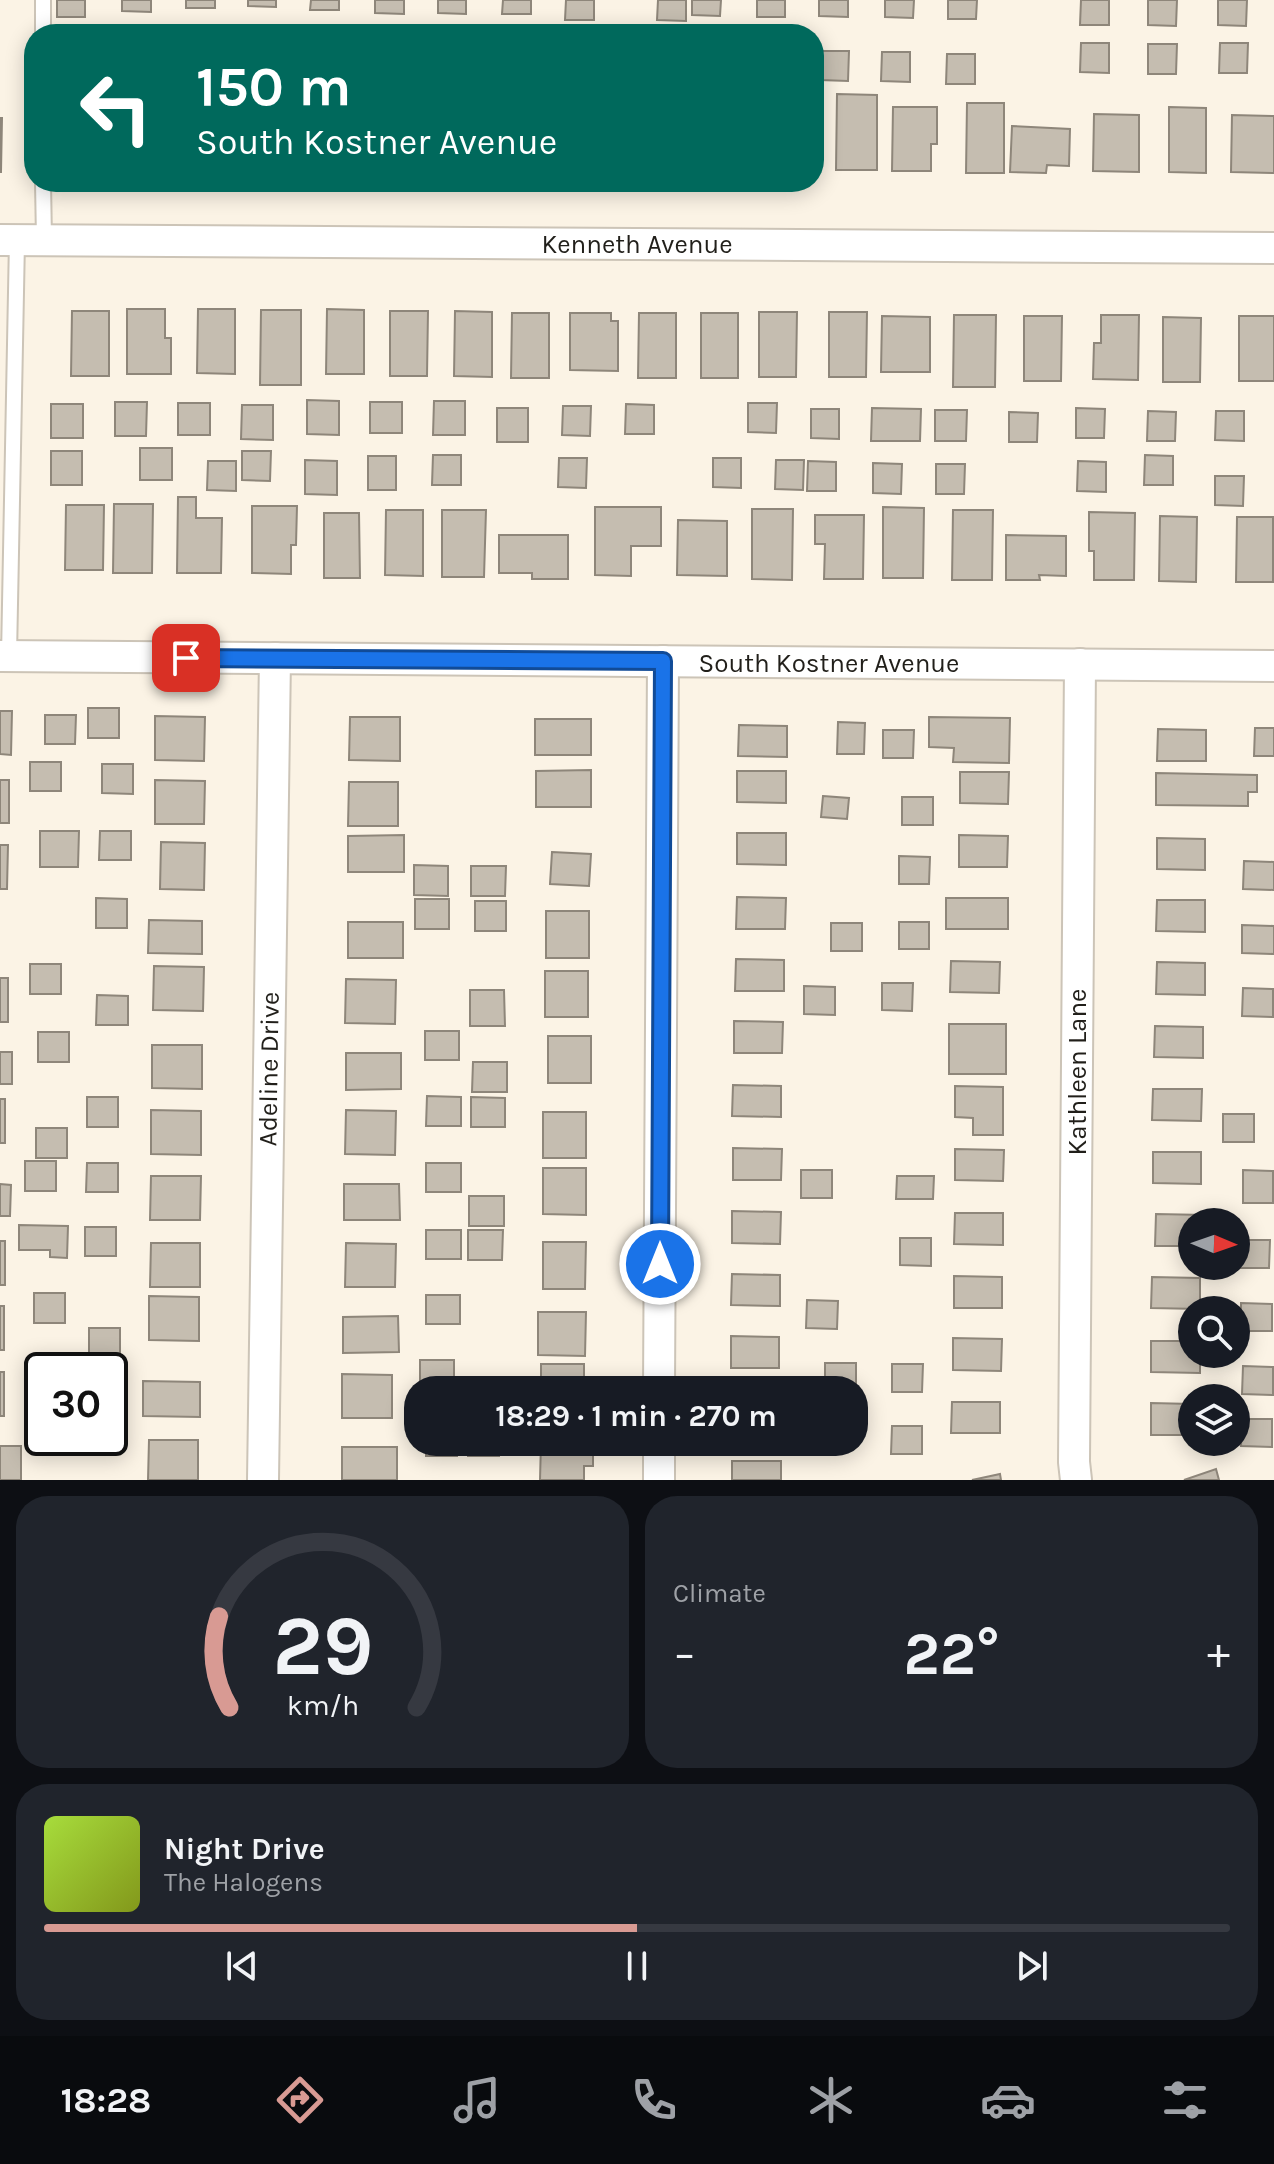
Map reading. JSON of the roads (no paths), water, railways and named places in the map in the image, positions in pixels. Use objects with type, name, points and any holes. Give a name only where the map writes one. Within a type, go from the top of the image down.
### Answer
[{"type":"street","name":"Kenneth Avenue","points":[[20,240],[1274,248]]},
{"type":"street","name":"South Kostner Avenue","points":[[4,656],[1274,666]]},
{"type":"street","name":"Adeline Drive","points":[[263,1480],[275,658]]},
{"type":"street","points":[[659,1376],[663,661]]},
{"type":"street","name":"Kathleen Lane","points":[[1076,1480],[1080,664]]},
{"type":"street","points":[[659,1456],[659,1480]]},
{"type":"lane","points":[[43,0],[43,24]]},
{"type":"lane","points":[[4,656],[20,240],[39,192]]}]
